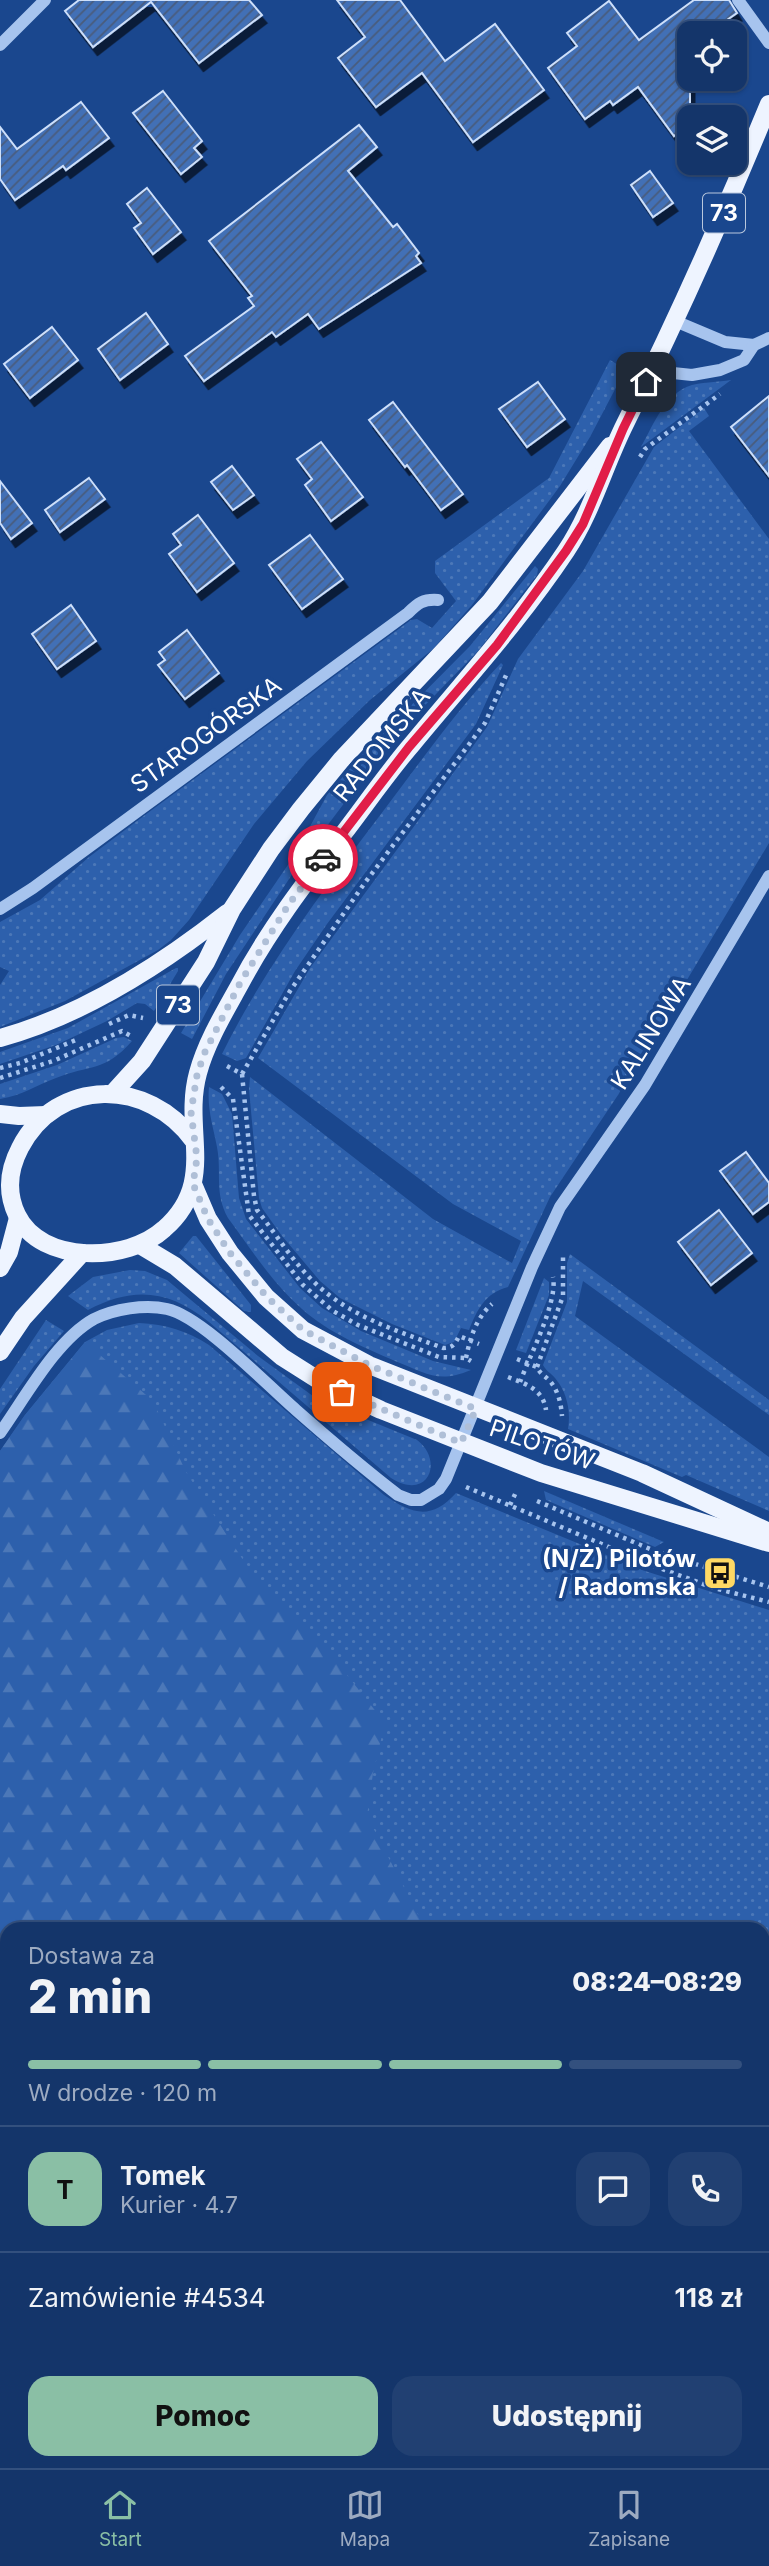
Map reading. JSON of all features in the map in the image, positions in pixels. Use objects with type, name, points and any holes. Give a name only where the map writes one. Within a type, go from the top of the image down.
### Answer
[{"type":"main road","name":"RADOMSKA","points":[[194,1140],[191,1112],[197,1075],[204,1054],[240,983],[289,904],[409,747],[503,638],[583,524],[623,429],[739,178],[769,104]]},
{"type":"main road","name":"RADOMSKA","points":[[113,1093],[142,1061],[206,962],[232,909],[271,849],[309,799],[341,760],[490,602],[623,429]]},
{"type":"main road","points":[[0,1038],[22,1032],[82,1006],[166,958],[232,909]]},
{"type":"main road","points":[[0,1268],[9,1252],[18,1218],[4,1186],[16,1155],[32,1129],[46,1115],[80,1097],[113,1093],[140,1098],[160,1107],[194,1140]]},
{"type":"main road","points":[[0,1114],[46,1115]]},
{"type":"main road","name":"73","points":[[18,1218],[30,1232],[51,1245],[82,1253],[115,1252],[140,1245],[162,1232],[179,1214],[193,1184],[197,1158],[194,1140]]},
{"type":"main road","name":"PILOTÓW","points":[[193,1184],[208,1219],[230,1253],[267,1297],[303,1330],[369,1365],[642,1473],[769,1532]]},
{"type":"main road","name":"PILOTÓW","points":[[140,1245],[175,1266],[282,1357],[313,1377],[381,1410],[564,1481],[769,1543]]},
{"type":"main road","points":[[0,1352],[23,1318],[82,1253]]},
{"type":"street","points":[[0,45],[45,0]]},
{"type":"street","points":[[738,0],[769,43]]},
{"type":"street","points":[[675,321],[725,342],[754,345],[769,338]]},
{"type":"street","points":[[654,365],[673,373],[692,375],[720,370],[744,360],[754,345]]},
{"type":"street","name":"STAROGÓRSKA","points":[[0,909],[33,888],[419,602],[427,599],[438,600]]},
{"type":"street","name":"KALINOWA","points":[[446,1479],[497,1351],[561,1207],[645,1085],[769,876]]},
{"type":"street","points":[[0,1433],[54,1357],[78,1331],[113,1310],[167,1309],[192,1320],[213,1336],[299,1413],[398,1495],[411,1500],[421,1500],[439,1489],[446,1479]]},
{"type":"path","points":[[638,461],[645,449],[724,391]]},
{"type":"path","points":[[486,1347],[459,1336],[455,1345],[443,1348],[389,1328],[345,1307],[312,1281],[257,1210],[242,1074],[289,991],[364,884],[485,723],[510,665]]},
{"type":"path","points":[[0,1078],[53,1061],[122,1031],[134,1037]]},
{"type":"path","points":[[218,1062],[242,1074]]},
{"type":"path","points":[[217,1085],[233,1099],[249,1215],[303,1284],[333,1311],[358,1325],[439,1357],[466,1358]]},
{"type":"path","points":[[542,1245],[555,1289],[520,1382],[533,1386],[541,1395],[546,1406],[546,1420]]},
{"type":"path","points":[[537,1367],[563,1296],[564,1250]]},
{"type":"path","points":[[513,1357],[537,1367],[558,1393],[561,1423]]},
{"type":"path","points":[[446,1479],[654,1566],[714,1588],[769,1602]]},
{"type":"path","points":[[510,1505],[520,1482]]},
{"type":"path","points":[[533,1499],[657,1552],[769,1587]]},
{"type":"green space","points":[[610,360],[620,366],[622,376],[590,437],[560,486],[472,605],[433,649],[370,700],[307,761],[254,824],[189,920],[171,940],[158,950],[65,1001],[0,1027],[0,985],[9,971],[0,967],[0,922],[40,900],[89,857],[411,620],[417,619],[432,628],[456,601],[435,573],[435,561],[549,478]]},
{"type":"green space","points":[[731,380],[641,447],[661,410],[674,395],[692,385]]},
{"type":"green space","points":[[704,408],[709,416],[689,431],[769,539],[769,843],[618,1095],[550,1197],[508,1287],[493,1293],[479,1309],[469,1330],[461,1328],[454,1342],[445,1345],[392,1324],[340,1298],[320,1281],[282,1236],[262,1208],[259,1198],[250,1077],[433,1219],[512,1263],[521,1241],[453,1204],[258,1058],[310,968],[487,727],[518,659],[583,571],[654,447]]},
{"type":"green space","points":[[535,566],[538,569],[537,575],[478,651],[395,736],[305,855],[226,974],[192,1039],[181,1033],[240,935],[294,856],[327,795],[361,756],[470,646]]},
{"type":"green space","points":[[501,663],[503,665],[476,724],[327,924],[295,971],[246,1058],[237,1061],[222,1054],[256,992],[315,903],[468,700]]},
{"type":"green space","points":[[176,968],[178,971],[154,1011],[145,1004],[137,1003],[107,1021],[56,1045],[0,1064],[0,1052],[68,1028]]},
{"type":"green space","points":[[124,1037],[132,1041],[105,1063],[0,1099],[0,1084],[57,1065],[116,1038]]},
{"type":"green space","points":[[209,1087],[222,1094],[232,1114],[239,1198],[246,1219],[300,1288],[322,1308],[361,1331],[433,1361],[471,1370],[450,1376],[432,1375],[395,1361],[323,1325],[281,1289],[224,1209]]},
{"type":"green space","points":[[193,1236],[196,1236],[251,1305],[251,1312],[244,1311],[179,1253]]},
{"type":"green space","points":[[570,1254],[769,1400],[769,1415],[583,1281],[575,1316],[769,1457],[769,1511],[568,1429],[569,1415],[565,1396],[559,1383],[543,1365],[567,1302],[567,1263]]},
{"type":"green space","points":[[130,1270],[145,1271],[167,1280],[258,1356],[317,1399],[417,1440],[430,1458],[428,1476],[415,1485],[404,1484],[391,1478],[209,1322],[180,1303],[151,1295],[136,1295],[105,1302],[88,1310],[68,1296],[93,1277]]},
{"type":"green space","points":[[544,1278],[549,1282],[549,1295],[526,1353],[516,1350]]},
{"type":"green space","points":[[46,1320],[64,1331],[34,1366],[0,1414],[0,1389]]},
{"type":"green space","points":[[139,1323],[184,1332],[209,1345],[384,1495],[404,1507],[421,1512],[430,1511],[447,1502],[456,1493],[645,1571],[769,1610],[769,1922],[0,1922],[0,1451],[25,1415],[85,1342],[107,1330]]},
{"type":"green space","points":[[85,1342],[153,1401],[186,1472],[245,1563],[339,1665],[385,1723],[373,1773],[367,1816],[422,1922],[0,1922],[0,1451],[25,1415]]},
{"type":"green space","points":[[544,1491],[664,1542],[655,1547],[546,1500]]},
{"type":"building","points":[[79,0],[249,0],[262,15],[199,63],[151,2],[93,47],[65,11]]},
{"type":"building","points":[[337,0],[400,0],[445,61],[495,24],[544,90],[473,142],[422,73],[376,107],[338,58],[365,37]]},
{"type":"building","points":[[694,0],[729,0],[737,13],[725,21],[677,21],[677,91],[690,91],[690,105],[677,105],[677,134],[674,136],[638,87],[613,105],[610,101],[585,119],[548,68],[577,46],[567,33],[609,1],[639,40]]},
{"type":"building","points":[[163,91],[202,141],[194,148],[202,157],[181,174],[133,113]]},
{"type":"building","points":[[81,102],[109,138],[66,170],[63,166],[15,200],[0,179],[0,127],[17,149]]},
{"type":"building","points":[[359,125],[377,147],[348,171],[393,227],[397,224],[419,253],[416,256],[421,263],[319,329],[308,314],[276,337],[272,332],[204,381],[185,356],[254,306],[248,298],[252,296],[209,241]]},
{"type":"building","points":[[650,171],[673,203],[653,217],[631,185]]},
{"type":"building","points":[[147,188],[181,232],[153,254],[134,228],[141,223],[127,204]]},
{"type":"building","points":[[146,313],[168,344],[120,380],[98,349]]},
{"type":"building","points":[[52,327],[78,360],[30,398],[4,364]]},
{"type":"building","points":[[538,382],[565,419],[527,447],[499,409]]},
{"type":"building","points":[[769,396],[769,476],[731,427]]},
{"type":"building","points":[[393,402],[463,494],[441,510],[369,420]]},
{"type":"building","points":[[321,442],[363,497],[331,521],[305,485],[312,479],[297,459]]},
{"type":"building","points":[[232,466],[254,495],[233,510],[211,482]]},
{"type":"building","points":[[89,478],[105,499],[60,532],[45,510]]},
{"type":"building","points":[[0,481],[32,523],[11,539],[0,523]]},
{"type":"building","points":[[198,515],[234,563],[197,592],[169,554],[181,545],[173,534]]},
{"type":"building","points":[[310,535],[343,579],[302,609],[269,565]]},
{"type":"building","points":[[71,605],[96,641],[57,669],[32,634]]},
{"type":"building","points":[[187,630],[219,673],[185,699],[158,665],[165,660],[159,652]]},
{"type":"building","points":[[746,1152],[769,1183],[769,1202],[753,1214],[720,1171]]},
{"type":"building","points":[[719,1210],[752,1253],[711,1285],[678,1242]]},
{"type":"way so far","points":[[323,859],[289,904],[240,983],[204,1054],[197,1075],[191,1112],[197,1158],[193,1184],[208,1219],[230,1253],[267,1297],[303,1330],[369,1365],[476,1409],[461,1443],[342,1392]]},
{"type":"place","name":"(N/Ż) Pilotów / Radomska","points":[[720,1573]]},
{"type":"route","points":[[323,859],[409,747],[497,645],[566,551],[583,524],[646,382]]}]
